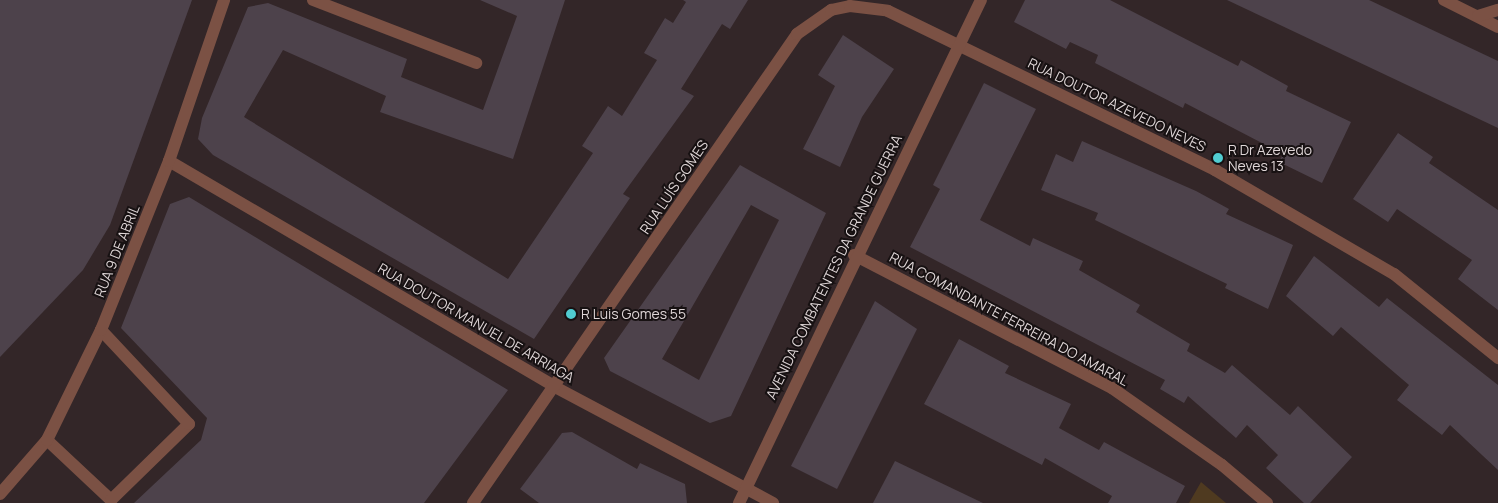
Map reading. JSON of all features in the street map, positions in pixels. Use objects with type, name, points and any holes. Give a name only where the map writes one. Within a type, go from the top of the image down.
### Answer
[{"type":"street","name":"RUA 9 DE ABRIL","points":[[0,494],[47,440],[101,330],[169,161],[224,0]]},
{"type":"street","points":[[313,0],[476,63]]},
{"type":"street","points":[[959,44],[980,0]]},
{"type":"street","points":[[1444,0],[1498,27]]},
{"type":"street","name":"RUA LUÍS GOMES","points":[[473,503],[555,387],[797,34],[810,22],[830,10],[868,5],[959,44]]},
{"type":"street","points":[[1478,16],[1498,10]]},
{"type":"street","name":"AVENIDA COMBATENTES DA GRANDE GUERRA","points":[[739,503],[854,255],[959,44]]},
{"type":"street","name":"RUA DOUTOR AZEVEDO NEVES","points":[[959,44],[1215,170],[1323,230],[1394,274],[1498,358]]},
{"type":"street","name":"RUA DOUTOR MANUEL DE ARRIAGA","points":[[169,161],[555,387],[745,490],[773,503]]},
{"type":"street","name":"RUA COMANDANTE FERREIRA DO AMARAL","points":[[854,255],[1112,388],[1222,465],[1267,503]]},
{"type":"street","points":[[47,440],[111,500],[189,424],[101,330]]},
{"type":"shaded area","points":[[1201,482],[1226,503],[1189,503]]},
{"type":"building","points":[[0,0],[192,0],[110,225],[83,270],[0,357]]},
{"type":"building","points":[[480,0],[565,0],[513,159],[380,112],[386,96],[283,50],[244,117],[508,279],[593,153],[582,146],[608,106],[622,116],[657,60],[644,53],[665,18],[673,23],[686,2],[683,0],[748,0],[730,29],[722,24],[681,89],[694,96],[623,194],[630,198],[534,339],[213,155],[198,139],[202,118],[248,7],[268,3],[407,59],[401,77],[483,110],[517,16]]},
{"type":"building","points":[[1025,0],[1110,0],[1238,66],[1241,60],[1288,86],[1286,91],[1351,122],[1322,183],[1279,162],[1283,154],[1185,103],[1183,108],[1095,63],[1098,55],[1070,42],[1066,49],[1014,22]]},
{"type":"building","points":[[1227,0],[1369,0],[1498,61],[1498,128]]},
{"type":"building","points":[[843,35],[894,69],[862,117],[840,167],[803,149],[835,86],[818,75]]},
{"type":"building","points":[[984,83],[1036,109],[980,220],[1030,246],[1033,238],[1083,261],[1079,270],[1140,305],[1136,312],[1190,344],[1187,351],[1225,373],[1232,365],[1290,415],[1298,406],[1352,457],[1310,503],[1304,503],[1266,468],[1278,455],[1247,425],[1236,438],[1188,396],[1184,403],[1160,389],[1165,380],[910,247],[940,189],[933,185]]},
{"type":"building","points":[[1398,133],[1433,157],[1429,163],[1498,210],[1498,310],[1458,279],[1472,260],[1397,209],[1388,222],[1353,199]]},
{"type":"building","points":[[1082,141],[1196,191],[1229,209],[1226,214],[1293,245],[1268,309],[1225,288],[1227,284],[1095,220],[1098,213],[1041,190],[1056,154],[1073,162]]},
{"type":"building","points":[[740,165],[826,213],[731,416],[710,423],[610,371],[604,358]],"holes":[[[751,205],[779,220],[699,380],[662,359]]]},
{"type":"building","points":[[189,197],[508,390],[424,503],[134,503],[201,440],[207,418],[121,328],[170,204]]},
{"type":"building","points":[[1314,256],[1379,307],[1387,298],[1498,385],[1498,470],[1450,425],[1442,435],[1397,400],[1409,385],[1341,327],[1333,336],[1286,296]]},
{"type":"building","points":[[875,301],[917,329],[837,489],[791,466]]},
{"type":"building","points":[[959,339],[1009,366],[1005,373],[1071,404],[1059,428],[1099,450],[1104,442],[1185,486],[1176,503],[1108,503],[1112,496],[1045,458],[1042,465],[924,404]]},
{"type":"building","points":[[572,432],[637,469],[640,463],[685,484],[687,503],[539,503],[520,489],[562,433]]},
{"type":"building","points":[[895,461],[983,503],[873,503]]},
{"type":"place","name":"R Dr Azevedo Neves 13","points":[[1218,158]]},
{"type":"place","name":"R Luis Gomes 55","points":[[571,314]]}]
